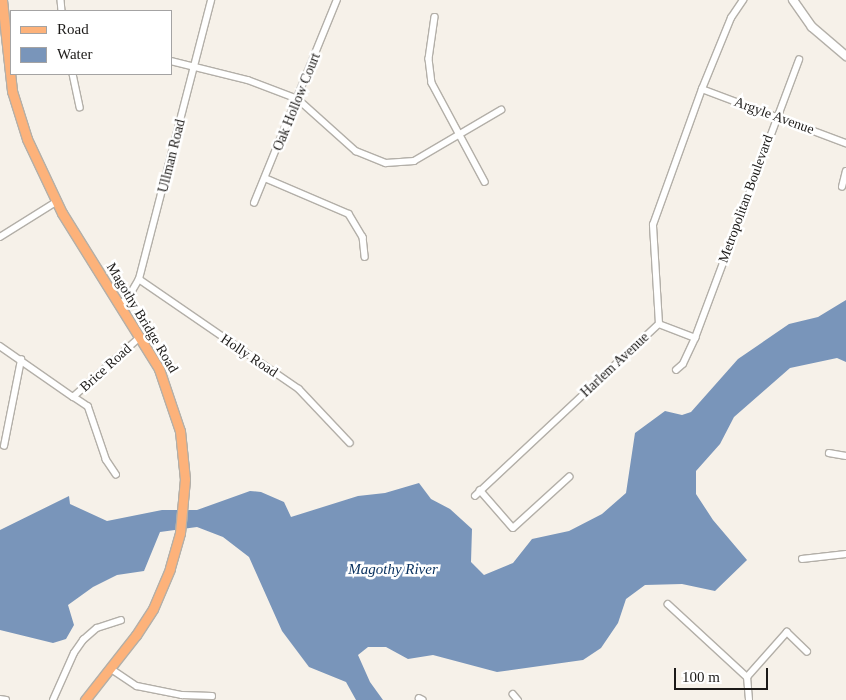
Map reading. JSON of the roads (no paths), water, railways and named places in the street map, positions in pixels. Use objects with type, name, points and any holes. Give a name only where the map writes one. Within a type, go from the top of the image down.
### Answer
[{"type":"main road","name":"Magothy Bridge Road","points":[[2,0],[2,42],[12,91],[27,139],[56,202],[140,337],[176,411],[184,461],[184,500],[180,533],[170,569],[153,609],[85,700]]},
{"type":"street","name":"Ullman Road","points":[[119,305],[128,298],[139,279],[211,0]]},
{"type":"street","name":"Oak Hollow Court","points":[[254,203],[337,0]]},
{"type":"street","name":"Harlem Avenue","points":[[475,496],[659,324],[653,225],[702,90],[731,18],[743,0]]},
{"type":"street","points":[[793,0],[812,27],[846,56]]},
{"type":"street","points":[[435,17],[430,59],[432,83],[484,182]]},
{"type":"street","name":"Metropolitan Boulevard","points":[[676,370],[683,364],[695,338],[776,117],[799,60]]},
{"type":"street","points":[[172,61],[248,80],[298,99],[356,151],[386,163],[414,160],[501,110]]},
{"type":"street","points":[[72,75],[80,107]]},
{"type":"street","name":"Argyle Avenue","points":[[702,90],[846,143]]},
{"type":"street","points":[[842,187],[846,171]]},
{"type":"street","points":[[265,178],[349,214],[363,236],[365,257]]},
{"type":"street","points":[[0,237],[56,202]]},
{"type":"street","name":"Holly Road","points":[[139,279],[299,390],[350,443]]},
{"type":"street","points":[[659,324],[695,338]]},
{"type":"street","name":"Brice Road","points":[[116,475],[106,460],[88,407],[73,397],[140,337]]},
{"type":"street","points":[[0,346],[73,397]]},
{"type":"street","points":[[4,446],[21,360]]},
{"type":"street","points":[[829,453],[846,456]]},
{"type":"street","points":[[480,490],[513,528],[569,477]]},
{"type":"street","points":[[802,559],[846,554]]},
{"type":"street","points":[[668,604],[747,677],[749,700]]},
{"type":"street","points":[[53,700],[74,653],[83,640],[97,628],[121,620]]},
{"type":"street","points":[[747,677],[787,632],[807,651]]},
{"type":"street","points":[[110,668],[137,686],[182,695],[212,696]]},
{"type":"street","points":[[514,694],[518,700]]},
{"type":"street","points":[[0,699],[6,700]]},
{"type":"water","name":"Magothy River","points":[[846,300],[846,362],[837,358],[790,368],[734,417],[720,444],[696,471],[696,494],[713,520],[747,560],[715,591],[682,584],[645,585],[626,599],[618,623],[601,648],[583,660],[497,672],[433,655],[408,659],[386,647],[368,647],[358,655],[370,682],[383,700],[356,700],[346,682],[309,667],[282,631],[249,557],[223,537],[197,527],[160,532],[144,571],[117,575],[93,587],[68,605],[74,625],[66,639],[53,643],[0,630],[0,530],[69,496],[70,504],[107,521],[162,510],[197,510],[250,491],[261,492],[284,502],[291,517],[358,496],[385,493],[419,483],[431,499],[450,509],[472,529],[471,562],[484,575],[513,563],[532,539],[569,531],[602,514],[626,493],[635,433],[665,411],[682,415],[691,412],[738,359],[789,324],[818,317]]}]
